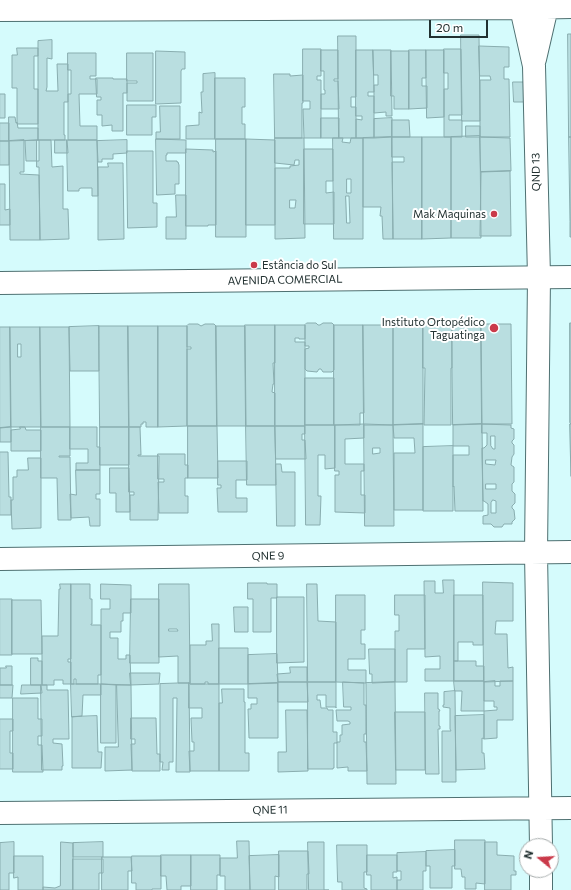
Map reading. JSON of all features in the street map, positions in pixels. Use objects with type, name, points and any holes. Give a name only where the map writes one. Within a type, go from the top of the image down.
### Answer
[{"type":"street","points":[[0,10],[522,4],[548,4],[571,7]]},
{"type":"street","name":"QND 13","points":[[522,4],[534,66],[539,277],[536,553],[541,838]]},
{"type":"street","name":"QND 13","points":[[534,66],[548,4]]},
{"type":"street","name":"AVENIDA COMERCIAL","points":[[0,283],[571,277]]},
{"type":"street","name":"QNE 9","points":[[0,559],[571,552]]},
{"type":"street","name":"QNE 11","points":[[0,813],[571,808]]},
{"type":"street","points":[[541,878],[541,890]]},
{"type":"building","points":[[568,34],[571,34],[571,137],[569,137]]},
{"type":"building","points":[[461,35],[479,35],[480,121],[462,121]]},
{"type":"building","points":[[338,36],[356,36],[356,97],[351,97],[351,107],[356,107],[356,138],[339,138]]},
{"type":"building","points":[[52,40],[52,59],[47,58],[46,91],[58,91],[57,64],[68,64],[68,102],[64,102],[65,140],[38,140],[38,41]]},
{"type":"building","points":[[479,46],[509,47],[509,67],[504,67],[504,79],[509,79],[510,137],[480,137],[480,80],[491,80],[490,76],[480,76]]},
{"type":"building","points":[[17,48],[38,48],[38,56],[34,56],[34,89],[38,89],[38,124],[17,124],[17,88],[12,88],[12,55],[17,55]]},
{"type":"building","points":[[303,49],[321,49],[321,76],[317,76],[317,80],[321,80],[321,138],[304,138],[303,109],[310,109],[310,101],[303,101]]},
{"type":"building","points":[[444,49],[461,49],[462,115],[449,115],[449,120],[462,120],[462,137],[444,137],[444,89],[448,89],[448,73],[444,73]]},
{"type":"building","points":[[321,50],[338,50],[338,79],[334,79],[334,81],[338,81],[339,109],[321,109],[321,94],[325,94],[325,90],[324,71],[321,71]]},
{"type":"building","points":[[356,50],[373,50],[374,92],[368,92],[368,96],[374,96],[374,138],[356,138],[356,119],[362,120],[362,116],[356,116]]},
{"type":"building","points":[[373,50],[391,50],[392,116],[386,116],[386,112],[374,113],[374,85],[378,85],[378,75],[374,75]]},
{"type":"building","points":[[409,50],[426,50],[426,78],[422,78],[422,86],[427,86],[427,108],[409,109]]},
{"type":"building","points":[[426,50],[444,50],[444,117],[427,118]]},
{"type":"building","points":[[156,51],[185,52],[185,69],[182,69],[181,71],[181,103],[156,104]]},
{"type":"building","points":[[391,51],[409,51],[409,109],[394,109],[394,96],[391,96]]},
{"type":"building","points":[[68,53],[96,53],[96,76],[90,76],[90,79],[97,79],[97,94],[79,94],[80,126],[97,126],[97,140],[68,140],[68,94],[71,94],[71,70],[68,70]]},
{"type":"building","points":[[127,53],[153,53],[153,101],[127,101],[127,83],[137,83],[137,81],[127,81]]},
{"type":"building","points":[[215,73],[215,139],[186,139],[186,126],[199,125],[199,112],[202,113],[201,92],[203,92],[203,74]]},
{"type":"building","points":[[274,74],[290,74],[290,76],[303,75],[302,138],[275,138]]},
{"type":"building","points":[[96,78],[127,79],[127,93],[123,93],[123,131],[112,131],[112,125],[102,126],[102,115],[97,115],[97,100],[101,100],[101,97],[97,97]]},
{"type":"building","points":[[215,78],[245,78],[245,107],[242,107],[242,124],[245,124],[245,139],[215,139]]},
{"type":"building","points":[[513,82],[524,82],[524,102],[514,102]]},
{"type":"building","points":[[0,94],[5,94],[5,118],[0,118]]},
{"type":"building","points":[[127,105],[156,105],[156,117],[152,117],[152,135],[127,135]]},
{"type":"building","points":[[160,106],[180,106],[180,139],[156,139],[156,132],[160,132]]},
{"type":"building","points":[[9,117],[15,117],[18,128],[38,128],[38,140],[9,141]]},
{"type":"building","points":[[321,118],[339,118],[339,138],[321,138]]},
{"type":"building","points":[[392,118],[392,137],[374,138],[374,119]]},
{"type":"building","points":[[392,120],[409,120],[410,137],[392,137]]},
{"type":"building","points":[[0,123],[9,123],[9,141],[0,141]]},
{"type":"building","points":[[466,126],[480,126],[480,137],[466,137]]},
{"type":"building","points":[[480,136],[481,238],[451,238],[451,137]]},
{"type":"building","points":[[392,137],[393,239],[383,239],[382,216],[380,216],[381,207],[363,207],[363,138]]},
{"type":"building","points":[[392,137],[422,137],[422,239],[393,239],[392,162],[404,162],[404,157],[392,157]]},
{"type":"building","points":[[422,137],[451,137],[451,238],[422,239]]},
{"type":"building","points":[[480,137],[510,138],[511,171],[481,172]]},
{"type":"building","points":[[569,137],[571,137],[571,237],[570,237]]},
{"type":"building","points":[[275,138],[304,138],[305,238],[275,239],[275,168],[290,168],[290,166],[299,165],[299,160],[295,160],[294,165],[275,163]],"holes":[[[290,200],[296,200],[295,208],[290,208]]]},
{"type":"building","points":[[333,138],[343,138],[342,142],[350,143],[351,138],[363,138],[363,239],[334,239]],"holes":[[[347,179],[351,179],[351,193],[347,193]],[[346,196],[349,196],[350,223],[347,223]]]},
{"type":"building","points":[[156,139],[186,140],[186,153],[167,153],[166,155],[166,161],[177,161],[179,165],[179,184],[175,184],[175,194],[157,195]]},
{"type":"building","points":[[216,139],[246,139],[246,237],[216,237]]},
{"type":"building","points":[[246,139],[275,140],[275,225],[246,225]]},
{"type":"building","points":[[24,140],[24,172],[20,172],[20,174],[39,175],[40,240],[10,240],[9,141]]},
{"type":"building","points":[[37,140],[51,140],[52,167],[63,166],[63,209],[68,209],[69,239],[40,240]]},
{"type":"building","points":[[39,140],[39,161],[26,161],[25,141]]},
{"type":"building","points":[[55,140],[67,140],[68,153],[55,153]]},
{"type":"building","points":[[67,140],[97,140],[98,196],[92,196],[92,188],[81,188],[79,191],[68,191]]},
{"type":"building","points":[[127,140],[127,153],[113,154],[113,159],[102,159],[102,162],[98,162],[97,141]]},
{"type":"building","points":[[0,141],[9,141],[9,165],[0,165]]},
{"type":"building","points":[[186,149],[216,151],[216,225],[186,226]]},
{"type":"building","points":[[304,149],[333,149],[333,181],[326,181],[326,193],[334,192],[334,224],[304,224]]},
{"type":"building","points":[[127,151],[153,151],[153,203],[157,203],[157,227],[128,228]]},
{"type":"building","points":[[108,163],[123,163],[124,239],[98,240],[98,167],[108,167]]},
{"type":"building","points":[[510,171],[511,236],[480,236],[481,172]]},
{"type":"building","points":[[0,184],[5,184],[5,210],[10,209],[10,225],[0,225]]},
{"type":"building","points":[[176,195],[186,195],[186,239],[166,239],[166,217],[176,217]]},
{"type":"building","points":[[307,323],[316,323],[320,325],[323,323],[332,323],[334,325],[334,370],[332,372],[323,372],[321,369],[317,372],[307,371],[305,369],[305,349],[309,348],[309,346],[305,346],[305,325]]},
{"type":"building","points":[[571,323],[571,424],[570,423]]},
{"type":"building","points":[[189,324],[198,324],[201,326],[205,324],[214,324],[216,326],[217,426],[187,426],[187,349],[191,349],[191,347],[187,347],[187,326]]},
{"type":"building","points":[[423,324],[452,324],[451,425],[424,425],[425,368],[423,368]]},
{"type":"building","points":[[423,324],[423,424],[393,425],[393,325]]},
{"type":"building","points":[[452,324],[481,324],[482,424],[453,425]]},
{"type":"building","points":[[481,324],[511,324],[512,424],[482,424]]},
{"type":"building","points":[[245,325],[275,325],[275,363],[273,363],[274,384],[272,392],[275,393],[275,426],[246,426]]},
{"type":"building","points":[[275,325],[305,325],[305,339],[295,338],[295,342],[305,342],[305,426],[275,426]]},
{"type":"building","points":[[334,325],[363,325],[364,413],[360,413],[360,425],[334,425]]},
{"type":"building","points":[[363,325],[393,325],[393,425],[364,425]]},
{"type":"building","points":[[99,326],[99,371],[70,371],[69,327]]},
{"type":"building","points":[[99,326],[128,326],[129,427],[100,427]]},
{"type":"building","points":[[128,326],[158,326],[158,427],[146,427],[146,422],[143,422],[141,427],[129,427]]},
{"type":"building","points":[[158,326],[187,326],[187,426],[158,427]]},
{"type":"building","points":[[216,326],[245,326],[246,426],[217,426]]},
{"type":"building","points":[[0,327],[10,327],[11,427],[0,428]]},
{"type":"building","points":[[10,327],[40,327],[41,427],[11,427]],"holes":[[[18,344],[21,344],[21,357],[18,357]]]},
{"type":"building","points":[[40,327],[69,327],[70,427],[41,427]]},
{"type":"building","points":[[305,378],[334,378],[334,425],[305,425]]},
{"type":"building","points":[[364,424],[393,425],[394,526],[365,526]],"holes":[[[373,448],[380,448],[380,453],[373,454]]]},
{"type":"building","points":[[364,424],[364,438],[345,439],[345,464],[364,464],[364,471],[361,471],[361,495],[365,495],[365,513],[335,512],[335,475],[339,475],[339,471],[335,471],[335,425]]},
{"type":"building","points":[[423,424],[423,510],[394,510],[394,453],[415,453],[414,438],[394,438],[393,425]]},
{"type":"building","points":[[482,424],[511,425],[511,428],[514,429],[514,439],[512,443],[514,445],[514,454],[511,465],[514,467],[514,482],[512,484],[512,491],[515,494],[515,503],[512,508],[514,510],[515,519],[512,524],[504,524],[502,527],[494,527],[491,524],[483,524],[483,516],[488,515],[488,504],[483,501],[482,455],[482,448],[487,445],[487,433],[482,433]],"holes":[[[491,436],[495,436],[495,449],[491,446]],[[486,460],[496,460],[495,465],[486,464]],[[486,484],[496,484],[496,489],[486,489]],[[493,500],[496,501],[496,513],[491,513],[491,503]]]},
{"type":"building","points":[[482,424],[483,511],[455,511],[453,455],[469,455],[469,446],[453,446],[453,425]]},
{"type":"building","points":[[570,424],[571,424],[571,476]]},
{"type":"building","points":[[305,425],[335,425],[335,468],[325,469],[325,455],[318,455],[318,496],[321,496],[320,525],[306,525]]},
{"type":"building","points":[[188,426],[217,426],[218,478],[188,478]]},
{"type":"building","points":[[246,426],[275,426],[276,485],[247,485]]},
{"type":"building","points":[[275,426],[305,426],[305,434],[302,434],[302,440],[305,440],[306,459],[276,459]]},
{"type":"building","points":[[11,427],[11,442],[0,442],[0,428]]},
{"type":"building","points":[[20,427],[25,427],[26,430],[41,430],[41,451],[11,451],[11,430],[20,429]]},
{"type":"building","points":[[41,427],[70,427],[70,456],[59,457],[70,457],[71,520],[58,520],[57,478],[41,478]]},
{"type":"building","points":[[70,427],[97,427],[97,447],[100,447],[100,470],[76,470],[76,463],[88,463],[88,449],[70,449]]},
{"type":"building","points":[[100,427],[129,427],[129,465],[100,465]]},
{"type":"building","points":[[129,427],[140,427],[141,455],[138,456],[159,456],[158,520],[130,520],[130,495],[134,495],[134,492],[129,492]]},
{"type":"building","points":[[453,446],[453,511],[423,511],[423,447]]},
{"type":"building","points":[[0,452],[8,452],[11,515],[0,515]]},
{"type":"building","points":[[158,454],[185,454],[185,465],[188,465],[188,478],[185,478],[185,496],[188,496],[188,513],[159,513],[158,482],[164,482],[164,479],[158,479]]},
{"type":"building","points":[[28,458],[41,458],[41,528],[12,529],[11,500],[13,500],[13,477],[17,477],[17,470],[28,470]]},
{"type":"building","points":[[218,461],[247,461],[247,480],[236,480],[236,498],[247,498],[247,512],[218,512],[217,488],[221,488],[221,485],[218,485]]},
{"type":"building","points":[[276,464],[281,464],[282,472],[295,472],[295,526],[277,526]]},
{"type":"building","points":[[110,468],[129,468],[130,512],[116,512],[116,493],[110,493]]},
{"type":"building","points":[[76,470],[100,470],[100,494],[96,494],[96,499],[100,499],[100,526],[90,526],[89,517],[71,518],[70,494],[76,495]]},
{"type":"building","points":[[443,580],[454,580],[454,681],[425,681],[425,669],[440,669],[440,656],[425,657],[424,581],[435,581],[435,593],[443,593]]},
{"type":"building","points":[[483,582],[513,583],[513,621],[496,621],[495,634],[507,634],[508,668],[513,667],[513,681],[484,682]]},
{"type":"building","points":[[248,583],[277,584],[277,598],[271,598],[271,632],[253,632],[253,599],[248,599]]},
{"type":"building","points":[[60,584],[71,584],[71,659],[68,659],[68,662],[71,662],[71,684],[63,684],[63,680],[54,680],[54,685],[42,685],[42,636],[58,636]]},
{"type":"building","points":[[71,584],[90,584],[90,599],[92,599],[91,625],[101,625],[101,675],[98,675],[98,684],[76,684],[76,679],[74,679],[74,684],[71,684]]},
{"type":"building","points":[[101,584],[131,585],[131,613],[123,613],[121,632],[110,632],[110,638],[118,638],[118,659],[126,659],[126,655],[130,655],[131,685],[101,684],[101,609],[110,609],[110,599],[101,599]]},
{"type":"building","points":[[159,584],[189,584],[190,683],[178,683],[178,656],[159,657]],"holes":[[[169,629],[177,629],[178,631],[169,631]]]},
{"type":"building","points":[[307,584],[317,584],[318,621],[336,622],[336,682],[308,682]]},
{"type":"building","points":[[336,595],[365,595],[365,630],[361,630],[361,644],[365,644],[365,659],[348,659],[348,670],[366,670],[366,683],[336,682]]},
{"type":"building","points":[[395,595],[425,595],[425,649],[407,649],[407,682],[395,682],[395,631],[399,631],[399,615],[395,615]]},
{"type":"building","points":[[454,595],[483,595],[483,645],[473,645],[473,642],[458,642],[458,661],[454,661]]},
{"type":"building","points":[[277,597],[304,597],[304,662],[277,663]]},
{"type":"building","points":[[0,599],[12,599],[12,655],[0,655]]},
{"type":"building","points":[[131,599],[159,599],[159,663],[130,663]]},
{"type":"building","points":[[12,600],[41,600],[42,654],[12,654]]},
{"type":"building","points":[[234,607],[248,607],[248,632],[235,632]]},
{"type":"building","points":[[212,624],[219,624],[219,684],[208,684],[208,682],[205,682],[205,684],[190,684],[190,645],[206,645],[206,641],[212,641]]},
{"type":"building","points":[[219,648],[248,648],[248,684],[219,684]]},
{"type":"building","points":[[369,649],[395,649],[395,682],[372,683],[372,674],[370,674]]},
{"type":"building","points":[[277,654],[278,683],[248,684],[248,655]]},
{"type":"building","points":[[31,658],[38,658],[38,661],[42,661],[42,685],[31,685]]},
{"type":"building","points":[[454,661],[476,661],[476,666],[484,666],[484,681],[454,681]]},
{"type":"building","points":[[6,666],[12,666],[12,685],[0,685],[0,668],[6,668]]},
{"type":"building","points":[[290,667],[307,667],[307,682],[278,682],[277,674],[290,673]]},
{"type":"building","points":[[130,673],[160,673],[159,684],[131,685]]},
{"type":"building","points":[[454,681],[484,681],[484,711],[461,711],[462,691],[455,691]]},
{"type":"building","points":[[495,681],[495,686],[500,686],[500,681],[513,681],[513,720],[497,720],[497,738],[484,739],[484,711],[497,710],[497,707],[494,707],[494,701],[484,701],[484,682]]},
{"type":"building","points":[[278,682],[307,682],[308,702],[278,702]]},
{"type":"building","points":[[308,682],[336,682],[336,707],[326,707],[326,695],[317,695],[317,700],[320,700],[321,708],[333,710],[333,732],[337,732],[337,743],[334,743],[333,769],[308,769]]},
{"type":"building","points":[[343,682],[364,683],[366,734],[364,734],[364,742],[366,742],[367,771],[348,771],[348,767],[337,768],[337,742],[340,742],[342,725],[350,724],[350,722],[337,721],[336,710],[351,710],[351,707],[344,707]]},
{"type":"building","points":[[395,682],[396,784],[367,784],[366,683]]},
{"type":"building","points":[[189,683],[190,772],[176,772],[177,698],[173,698],[173,762],[169,762],[169,770],[162,770],[163,762],[160,762],[160,684]]},
{"type":"building","points":[[189,683],[219,684],[219,771],[190,771],[189,751],[194,751],[191,718],[202,718],[202,708],[189,708]]},
{"type":"building","points":[[278,683],[278,738],[249,738],[248,709],[251,709],[251,704],[257,704],[257,698],[248,698],[248,684]]},
{"type":"building","points":[[71,684],[101,684],[101,695],[83,695],[82,716],[72,717]]},
{"type":"building","points":[[101,684],[116,685],[116,743],[101,743]]},
{"type":"building","points":[[0,685],[13,685],[12,698],[0,698]]},
{"type":"building","points":[[22,685],[41,685],[42,693],[21,694]]},
{"type":"building","points":[[41,685],[47,685],[47,690],[68,690],[69,739],[53,739],[53,743],[62,744],[62,770],[42,770]]},
{"type":"building","points":[[117,685],[131,685],[132,770],[105,771],[105,747],[118,747]]},
{"type":"building","points":[[222,689],[244,689],[245,753],[249,753],[249,771],[219,771],[219,703],[222,703]]},
{"type":"building","points":[[455,691],[456,782],[442,782],[442,731],[451,731],[450,708],[443,707],[444,692]]},
{"type":"building","points":[[425,693],[438,693],[438,709],[440,711],[440,729],[438,729],[439,774],[426,774]]},
{"type":"building","points":[[13,698],[38,698],[38,719],[42,719],[42,736],[38,736],[38,745],[42,745],[43,772],[13,772]]},
{"type":"building","points":[[286,710],[307,710],[308,771],[278,772],[278,752],[286,752]]},
{"type":"building","points":[[395,712],[425,712],[425,770],[396,770]]},
{"type":"building","points":[[484,715],[484,739],[482,738],[482,753],[484,753],[485,769],[456,770],[455,716]]},
{"type":"building","points":[[97,716],[98,752],[102,752],[101,768],[72,768],[72,717]]},
{"type":"building","points":[[131,718],[156,718],[157,754],[160,754],[160,771],[132,771],[131,744],[135,744],[135,739],[131,739]]},
{"type":"building","points":[[0,719],[13,719],[13,731],[10,731],[10,753],[13,753],[13,769],[0,769]]},
{"type":"building","points":[[455,840],[485,840],[485,884],[476,883],[476,889],[465,889],[465,877],[462,877],[461,869],[455,869]]},
{"type":"building","points":[[237,841],[249,841],[250,890],[225,890],[225,876],[220,876],[220,858],[237,858]]},
{"type":"building","points":[[14,842],[14,873],[9,873],[9,890],[0,890],[0,843]]},
{"type":"building","points":[[61,842],[73,843],[73,890],[43,890],[43,887],[55,888],[60,886]]},
{"type":"building","points":[[103,842],[103,857],[73,857],[73,843]]},
{"type":"building","points":[[308,842],[324,842],[324,890],[309,890]]},
{"type":"building","points":[[485,842],[497,842],[497,855],[514,856],[514,871],[516,871],[516,875],[511,875],[511,890],[485,890]]},
{"type":"building","points":[[337,845],[367,845],[367,872],[364,872],[364,888],[367,890],[342,890],[342,882],[338,882]]},
{"type":"building","points":[[455,850],[455,866],[452,866],[452,888],[430,888],[430,866],[426,866],[426,851]]},
{"type":"building","points":[[279,851],[308,851],[309,874],[307,874],[307,890],[279,890]]},
{"type":"building","points":[[426,852],[426,871],[423,871],[423,890],[397,890],[397,880],[401,880],[401,871],[397,871],[397,853]]},
{"type":"building","points":[[161,855],[191,855],[191,886],[181,886],[181,890],[167,890],[166,876],[161,876]]},
{"type":"building","points":[[191,855],[220,855],[220,875],[217,875],[217,890],[191,890]]},
{"type":"building","points":[[279,855],[279,877],[275,876],[275,890],[250,890],[249,856]]},
{"type":"building","points":[[367,855],[397,855],[397,872],[393,872],[393,878],[397,877],[397,890],[371,890],[371,875],[367,875]]},
{"type":"building","points":[[14,856],[43,856],[43,890],[18,890],[18,877],[14,878]]},
{"type":"building","points":[[132,856],[161,856],[161,889],[136,890],[136,883],[132,883]]},
{"type":"building","points":[[102,857],[131,857],[132,871],[128,871],[128,890],[102,890]]},
{"type":"building","points":[[73,859],[103,859],[103,873],[99,873],[99,890],[73,890]]},
{"type":"place","name":"Mak Maquinas","points":[[494,214]]},
{"type":"place","name":"Estância do Sul","points":[[254,265]]},
{"type":"place","name":"Instituto Ortopédico Taguatinga","points":[[494,328]]}]
